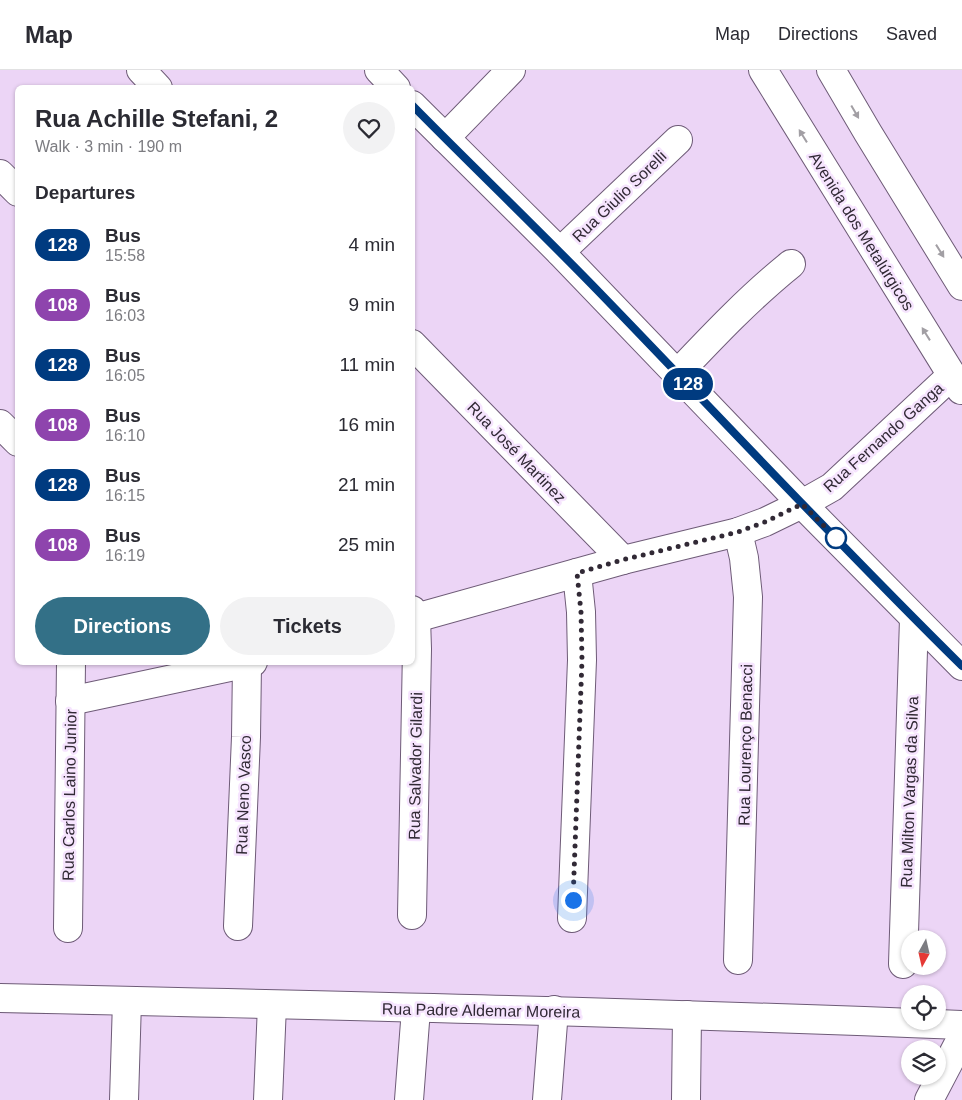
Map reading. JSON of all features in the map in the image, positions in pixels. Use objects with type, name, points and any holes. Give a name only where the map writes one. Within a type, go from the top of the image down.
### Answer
[{"type":"street","points":[[141,70],[155,85]]},
{"type":"street","points":[[379,70],[393,85]]},
{"type":"street","points":[[445,138],[511,70]]},
{"type":"street","name":"Avenida dos Metalúrgicos","points":[[763,70],[957,383]]},
{"type":"street","points":[[831,70],[962,286]]},
{"type":"street","points":[[415,108],[560,252],[802,504],[962,666]]},
{"type":"street","name":"Rua Giulio Sorelli","points":[[560,252],[678,140]]},
{"type":"street","points":[[0,174],[15,189]]},
{"type":"street","points":[[678,374],[749,300],[792,264]]},
{"type":"street","name":"Rua José Martinez","points":[[415,347],[622,560]]},
{"type":"street","name":"Rua Fernando Ganga","points":[[415,616],[622,560],[738,532],[765,522],[832,487],[957,383]]},
{"type":"street","points":[[0,424],[15,439]]},
{"type":"street","name":"Rua Lourenço Benacci","points":[[738,532],[744,558],[748,597],[738,960]]},
{"type":"street","points":[[572,918],[582,660],[581,612],[577,573]]},
{"type":"street","name":"Rua Milton Vargas da Silva","points":[[904,930],[914,619]]},
{"type":"street","name":"Rua Salvador Gilardi","points":[[412,915],[418,649],[415,624]]},
{"type":"street","name":"Rua Carlos Laino Junior","points":[[68,928],[71,665]]},
{"type":"street","points":[[70,701],[232,665]]},
{"type":"street","name":"Rua Neno Vasco","points":[[237,665],[246,737],[238,926]]},
{"type":"street","name":"Rua Padre Aldemar Moreira","points":[[0,998],[416,1009],[554,1010],[962,1025]]},
{"type":"street","points":[[124,1100],[127,1001]]},
{"type":"street","points":[[268,1100],[272,1005]]},
{"type":"street","points":[[409,1100],[416,1009]]},
{"type":"street","points":[[547,1100],[554,1010]]},
{"type":"street","points":[[686,1100],[687,1015]]},
{"type":"street","points":[[930,1100],[962,1037]]},
{"type":"bus line","name":"128","points":[[415,108],[560,252],[776,478],[962,666]]},
{"type":"route","points":[[573,900],[582,660],[581,612],[577,573],[738,532],[765,522],[802,504],[839,541],[836,538]]}]
